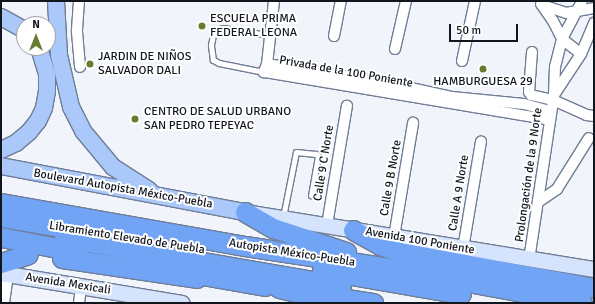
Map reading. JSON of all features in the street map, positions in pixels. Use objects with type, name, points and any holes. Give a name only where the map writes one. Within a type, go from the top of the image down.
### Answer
[{"type":"highway","name":"Autopista México-Puebla","points":[[1,203],[245,246],[397,269],[582,303]]},
{"type":"highway","points":[[245,212],[273,228],[397,269]]},
{"type":"highway","name":"Libramiento Elevado de Puebla","points":[[1,217],[514,303]]},
{"type":"highway","name":"Libramiento Elevado de Puebla","points":[[1,228],[438,303]]},
{"type":"highway","points":[[353,230],[380,245],[411,254],[594,288]]},
{"type":"highway","points":[[1,237],[223,279],[373,303]]},
{"type":"highway","points":[[3,264],[28,254],[205,280],[223,279]]},
{"type":"highway","points":[[279,288],[345,303]]},
{"type":"main road","points":[[56,1],[59,55],[63,81],[70,107],[76,119],[83,131],[113,167],[157,195]]},
{"type":"main road","points":[[1,17],[16,25]]},
{"type":"main road","points":[[1,150],[16,143],[30,132],[38,121],[44,108],[48,83],[42,56]]},
{"type":"main road","name":"Boulevard Autopista México-Puebla","points":[[1,166],[245,212]]},
{"type":"street","points":[[78,1],[77,32],[80,67]]},
{"type":"street","points":[[266,68],[274,1]]},
{"type":"street","points":[[334,36],[341,1]]},
{"type":"street","points":[[395,49],[406,1]]},
{"type":"street","points":[[462,61],[475,1]]},
{"type":"street","points":[[538,3],[560,12],[580,6],[594,8]]},
{"type":"street","points":[[538,3],[553,21],[562,40],[580,54]]},
{"type":"street","name":"Prolongación de la 9 Norte","points":[[529,260],[550,115],[554,98],[555,67],[562,40],[580,6]]},
{"type":"street","name":"Prolongación de la 9 Norte","points":[[554,98],[580,54],[594,23]]},
{"type":"street","points":[[532,52],[529,92],[535,97],[554,98],[586,115],[594,116]]},
{"type":"street","name":"Privada de la 100 Poniente","points":[[266,68],[550,115]]},
{"type":"street","name":"Calle 9 C Norte","points":[[327,225],[347,106]]},
{"type":"street","name":"Calle 9 B Norte","points":[[394,237],[413,123]]},
{"type":"street","points":[[538,202],[557,189],[589,138]]},
{"type":"street","name":"Calle A 9 Norte","points":[[463,249],[481,142]]},
{"type":"street","name":"Avenida 100 Poniente","points":[[245,212],[529,260],[593,267]]},
{"type":"street","points":[[3,264],[4,303]]},
{"type":"street","name":"Avenida Mexicali","points":[[3,264],[81,287],[150,300],[182,303]]},
{"type":"street","points":[[79,303],[81,287]]},
{"type":"lane","points":[[266,68],[219,63],[213,60],[211,45],[213,35],[217,30],[223,28],[269,35]]},
{"type":"lane","points":[[283,218],[296,152],[316,154],[318,156],[310,195]]},
{"type":"place","name":"ESCUELA PRIMA FEDERAL LEONA","points":[[202,26]]},
{"type":"place","name":"JARDIN DE NIÑOS SALVADOR DALI","points":[[90,64]]},
{"type":"place","name":"HAMBURGUESA 29","points":[[483,69]]},
{"type":"place","name":"CENTRO DE SALUD URBANO SAN PEDRO TEPEYAC","points":[[135,119]]}]
